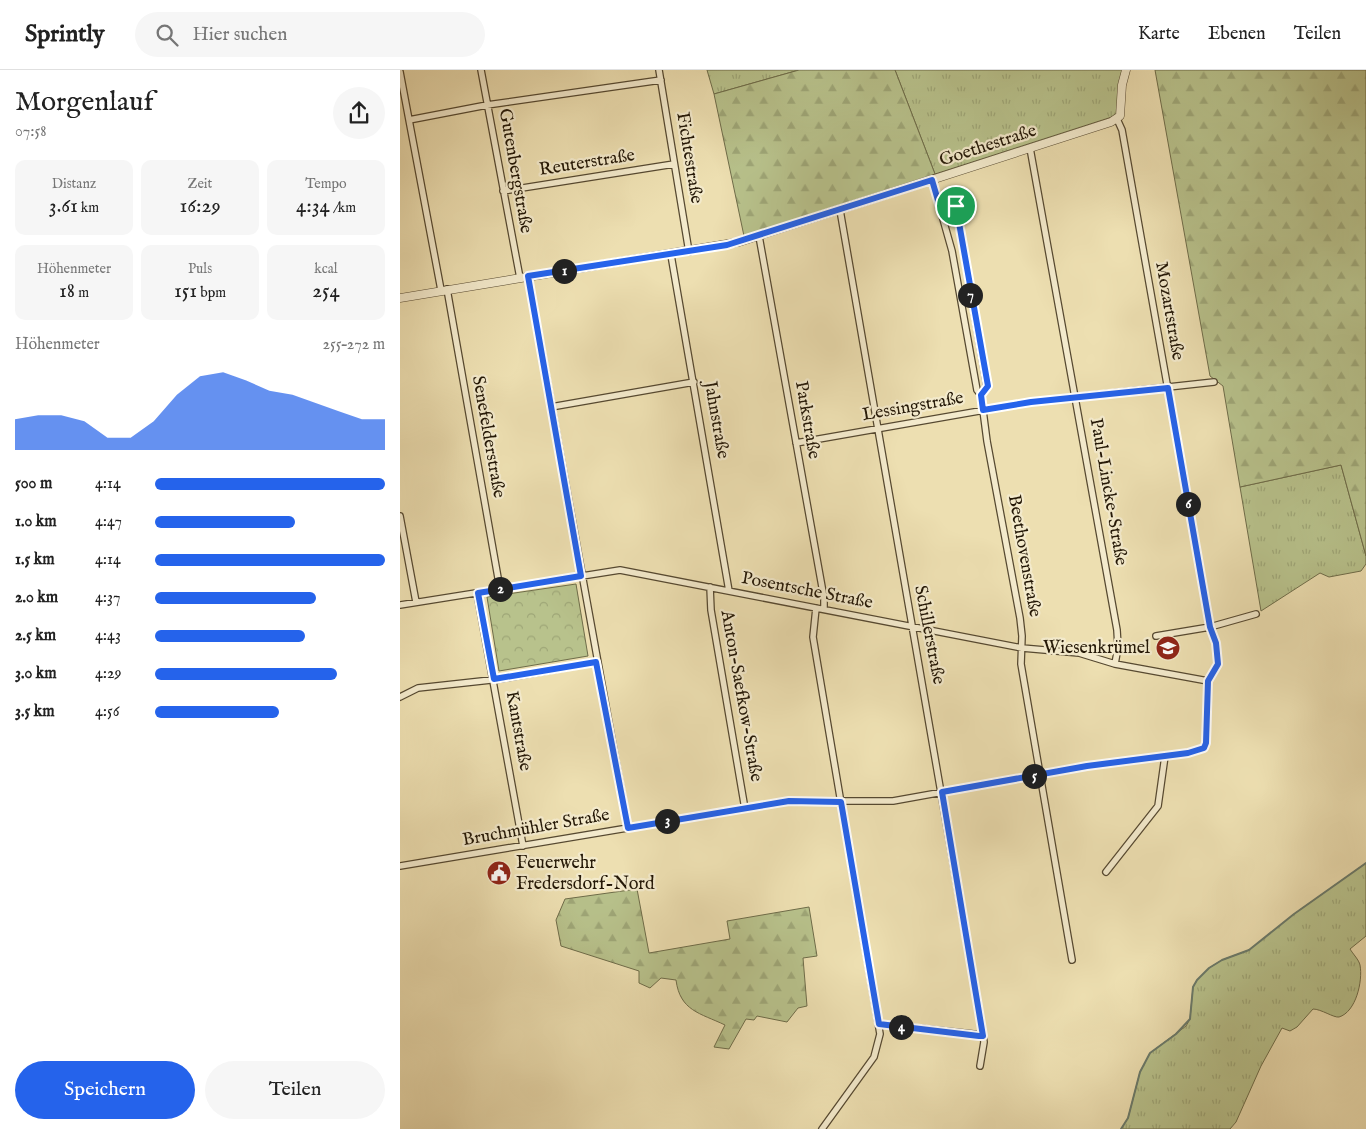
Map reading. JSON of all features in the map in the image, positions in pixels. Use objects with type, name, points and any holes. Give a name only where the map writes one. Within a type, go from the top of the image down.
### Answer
[{"type":"street","name":"Gutenbergstraße","points":[[481,70],[503,191],[524,277],[551,407],[596,662],[628,828]]},
{"type":"street","name":"Fichtestraße","points":[[659,70],[689,252]]},
{"type":"street","points":[[1117,119],[1120,116],[1122,85],[1126,70]]},
{"type":"street","name":"Senefelderstraße","points":[[400,72],[444,290],[500,589]]},
{"type":"street","points":[[409,120],[487,106],[661,80]]},
{"type":"street","name":"Goethestraße","points":[[400,298],[689,252],[759,236],[1117,119]]},
{"type":"street","name":"Mozartstraße","points":[[1117,119],[1122,130],[1210,627]]},
{"type":"street","name":"Paul-Lincke-Straße","points":[[1030,148],[1117,630],[1118,647],[1115,664]]},
{"type":"street","name":"Reuterstraße","points":[[503,191],[674,164]]},
{"type":"street","name":"Beethovenstraße","points":[[932,180],[952,251],[977,390],[981,395],[1020,618],[1021,664],[1072,960]]},
{"type":"street","name":"Beethovenstraße","points":[[939,204],[951,203],[956,206],[988,386],[981,395]]},
{"type":"street","name":"Schillerstraße","points":[[840,210],[984,1042],[980,1066]]},
{"type":"street","name":"Parkstraße","points":[[759,236],[824,598],[824,609]]},
{"type":"street","name":"Jahnstraße","points":[[671,255],[730,591]]},
{"type":"street","points":[[551,407],[694,382]]},
{"type":"street","name":"Lessingstraße","points":[[796,443],[983,410],[1076,397],[1214,382]]},
{"type":"street","points":[[400,516],[416,602]]},
{"type":"street","name":"Posentsche Straße","points":[[400,605],[620,570],[1022,648],[1079,653],[1115,664],[1208,681]]},
{"type":"street","name":"Anton-Saefkow-Straße","points":[[710,587],[711,610],[745,809]]},
{"type":"street","name":"Kantstraße","points":[[478,593],[523,846]]},
{"type":"street","points":[[816,608],[814,637],[879,1024],[878,1044],[874,1057],[822,1129]]},
{"type":"street","points":[[1156,636],[1210,627],[1256,614]]},
{"type":"street","name":"Bruchmühler Straße","points":[[400,866],[789,801],[893,801],[1087,766],[1188,753],[1204,748],[1206,743],[1208,681],[1218,664],[1216,643],[1210,627]]},
{"type":"street","points":[[400,697],[418,688],[494,679],[596,662]]},
{"type":"street","points":[[1106,872],[1158,806],[1165,756]]},
{"type":"street","points":[[879,1024],[983,1036]]},
{"type":"green space","points":[[707,70],[799,70],[714,94]]},
{"type":"green space","points":[[799,70],[895,70],[935,174],[744,236],[714,94]]},
{"type":"green space","points":[[895,70],[1126,70],[1121,74],[1118,115],[935,174]]},
{"type":"green space","points":[[1155,70],[1366,70],[1366,556],[1341,465],[1240,487],[1223,386],[1210,376]]},
{"type":"green space","points":[[1341,465],[1366,556],[1366,564],[1361,571],[1329,577],[1320,573],[1261,611],[1240,487]]},
{"type":"green space","points":[[576,584],[588,656],[499,671],[487,597]]},
{"type":"green space","points":[[1366,863],[1366,936],[1350,949],[1359,963],[1361,972],[1357,995],[1350,1009],[1339,1017],[1313,1009],[1297,1027],[1290,1031],[1282,1028],[1261,1066],[1236,1122],[1230,1129],[1121,1129],[1128,1118],[1140,1072],[1150,1053],[1186,1026],[1190,1019],[1193,987],[1197,980],[1209,968],[1222,960],[1249,950],[1294,914]]},
{"type":"green space","points":[[637,889],[649,953],[730,939],[727,921],[809,907],[817,956],[803,958],[807,1006],[798,1008],[787,1022],[757,1016],[754,1020],[746,1019],[729,1049],[714,1047],[725,1025],[700,1014],[687,1005],[678,990],[676,980],[661,978],[650,988],[639,983],[639,971],[561,946],[556,920],[565,899]]},
{"type":"waterway","points":[[1121,1129],[1128,1118],[1140,1072],[1150,1053],[1176,1034],[1190,1019],[1193,987],[1197,980],[1209,968],[1222,960],[1249,950],[1294,914],[1366,863]]},
{"type":"place","name":"Wiesenkrümel","points":[[1168,648]]},
{"type":"place","name":"Feuerwehr Fredersdorf-Nord","points":[[499,873]]},
{"type":"route","points":[[932,180],[939,204],[951,203],[956,206],[988,386],[981,395],[983,410],[1031,402],[1168,388],[1210,627],[1218,654],[1216,669],[1208,678],[1206,743],[1204,748],[1198,751],[1087,766],[942,792],[983,1036],[879,1024],[841,802],[789,801],[628,828],[596,662],[494,679],[478,593],[581,576],[528,276],[727,245],[932,180]]}]
